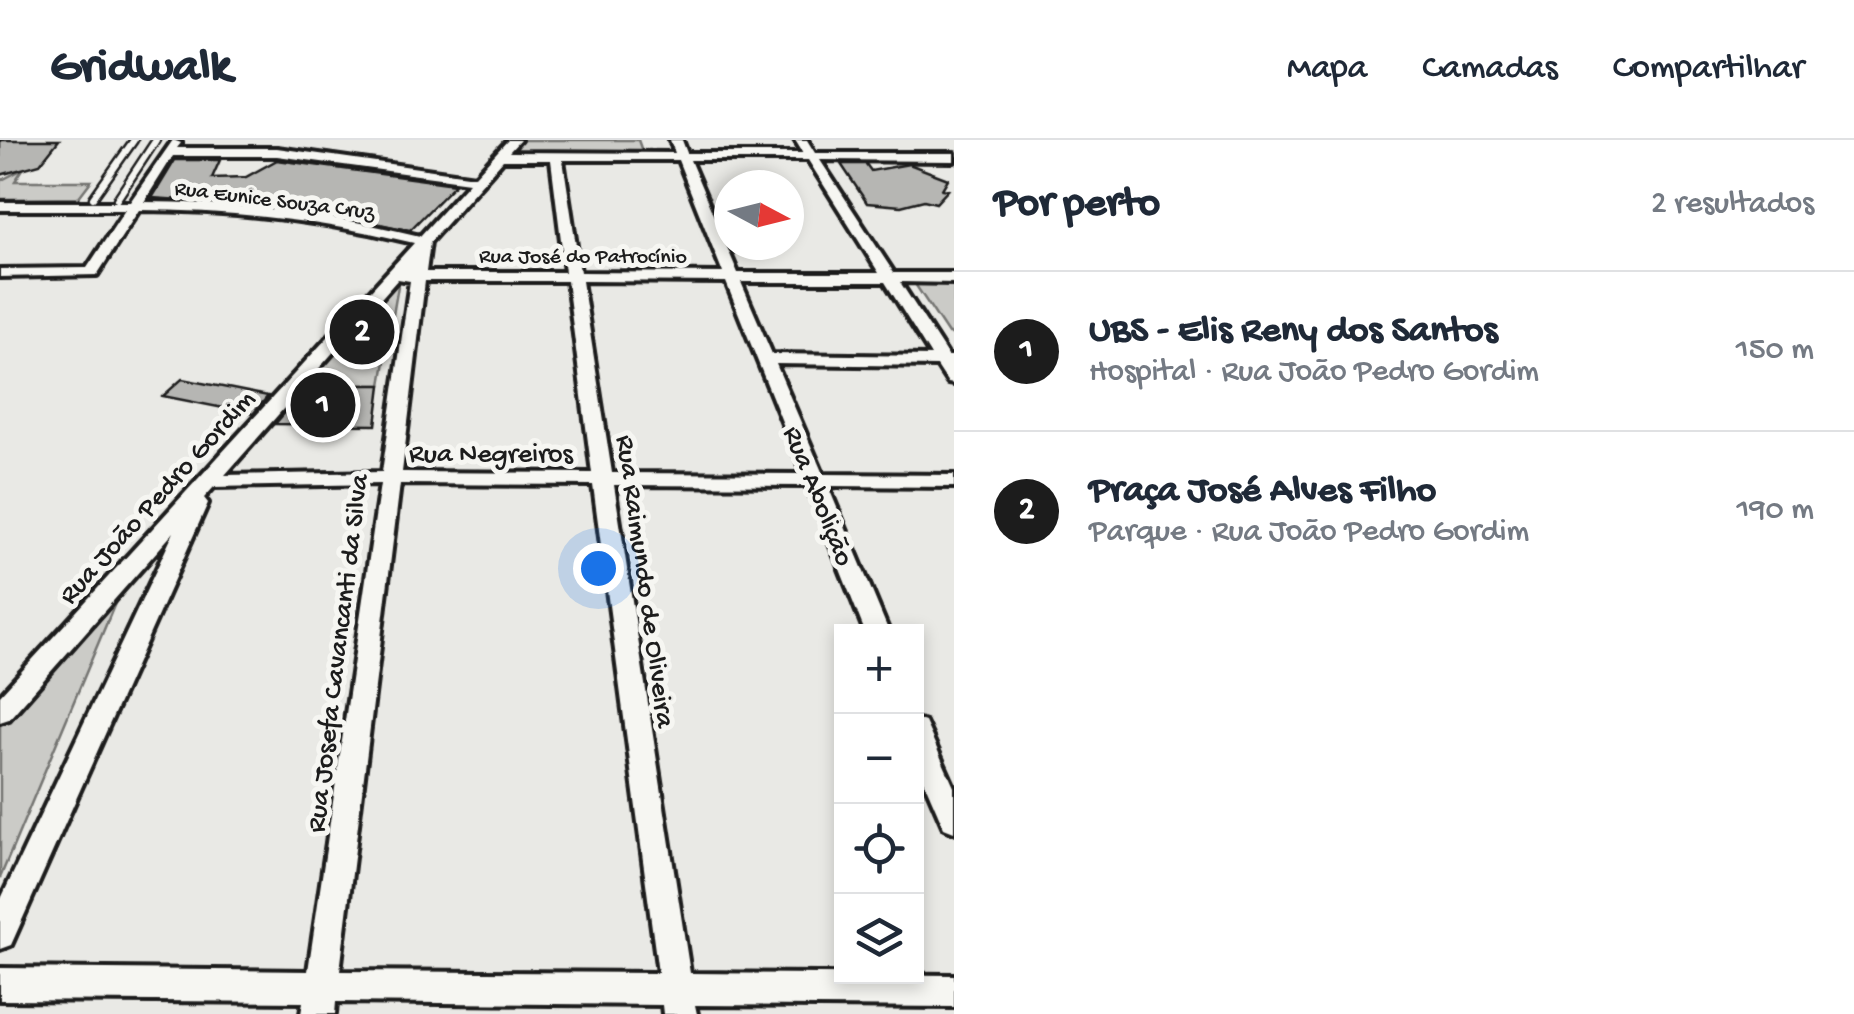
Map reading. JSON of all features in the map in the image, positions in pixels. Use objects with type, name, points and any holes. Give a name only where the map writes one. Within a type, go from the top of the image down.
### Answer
[{"type":"street","name":"Rua João Pedro Gordim","points":[[0,712],[514,140]]},
{"type":"street","name":"Rua Abolição","points":[[676,140],[874,624]]},
{"type":"street","points":[[800,140],[889,278],[948,360],[954,380]]},
{"type":"street","points":[[925,140],[947,157],[954,171]]},
{"type":"street","points":[[0,273],[92,272],[173,146],[278,152],[478,180]]},
{"type":"street","points":[[500,156],[947,157]]},
{"type":"street","name":"Rua Raimundo de Oliveira","points":[[556,156],[678,1001]]},
{"type":"street","name":"Rua Eunice Souza Cruz","points":[[0,206],[200,206],[397,232],[424,241]]},
{"type":"street","name":"Rua Josefa Cavancanti da Silva","points":[[320,1000],[388,478],[424,241]]},
{"type":"street","name":"Rua José do Patrocínio","points":[[391,277],[954,278]]},
{"type":"street","points":[[766,359],[948,360]]},
{"type":"street","name":"Rua Negreiros","points":[[208,481],[954,480]]},
{"type":"street","points":[[0,935],[208,481]]},
{"type":"street","points":[[924,747],[954,820]]},
{"type":"street","points":[[0,984],[320,1000],[678,1001],[954,991]]},
{"type":"lane","points":[[93,198],[134,140]]},
{"type":"lane","points":[[117,199],[156,140]]},
{"type":"shaded area","points":[[512,140],[638,140],[642,151],[508,151]]},
{"type":"shaded area","points":[[23,169],[15,181],[91,181],[78,198],[0,199],[0,181]]},
{"type":"shaded area","points":[[382,279],[399,280],[381,385],[285,385]]},
{"type":"shaded area","points":[[915,284],[954,284],[954,334],[948,334]]},
{"type":"shaded area","points":[[125,569],[126,577],[0,878],[0,708],[112,571]]},
{"type":"building","points":[[0,140],[59,140],[40,164],[0,175]]},
{"type":"building","points":[[175,160],[220,160],[212,178],[246,177],[277,160],[455,184],[410,230],[283,207],[152,198]]},
{"type":"building","points":[[841,164],[866,164],[871,171],[909,164],[948,179],[942,189],[948,190],[936,203],[867,203]]},
{"type":"building","points":[[182,379],[268,396],[253,414],[163,396]]},
{"type":"building","points":[[309,385],[381,385],[376,425],[275,424]]},
{"type":"place","name":"Praça José Alves Filho","points":[[362,332]]},
{"type":"place","name":"UBS - Elis Reny dos Santos","points":[[323,405]]}]
